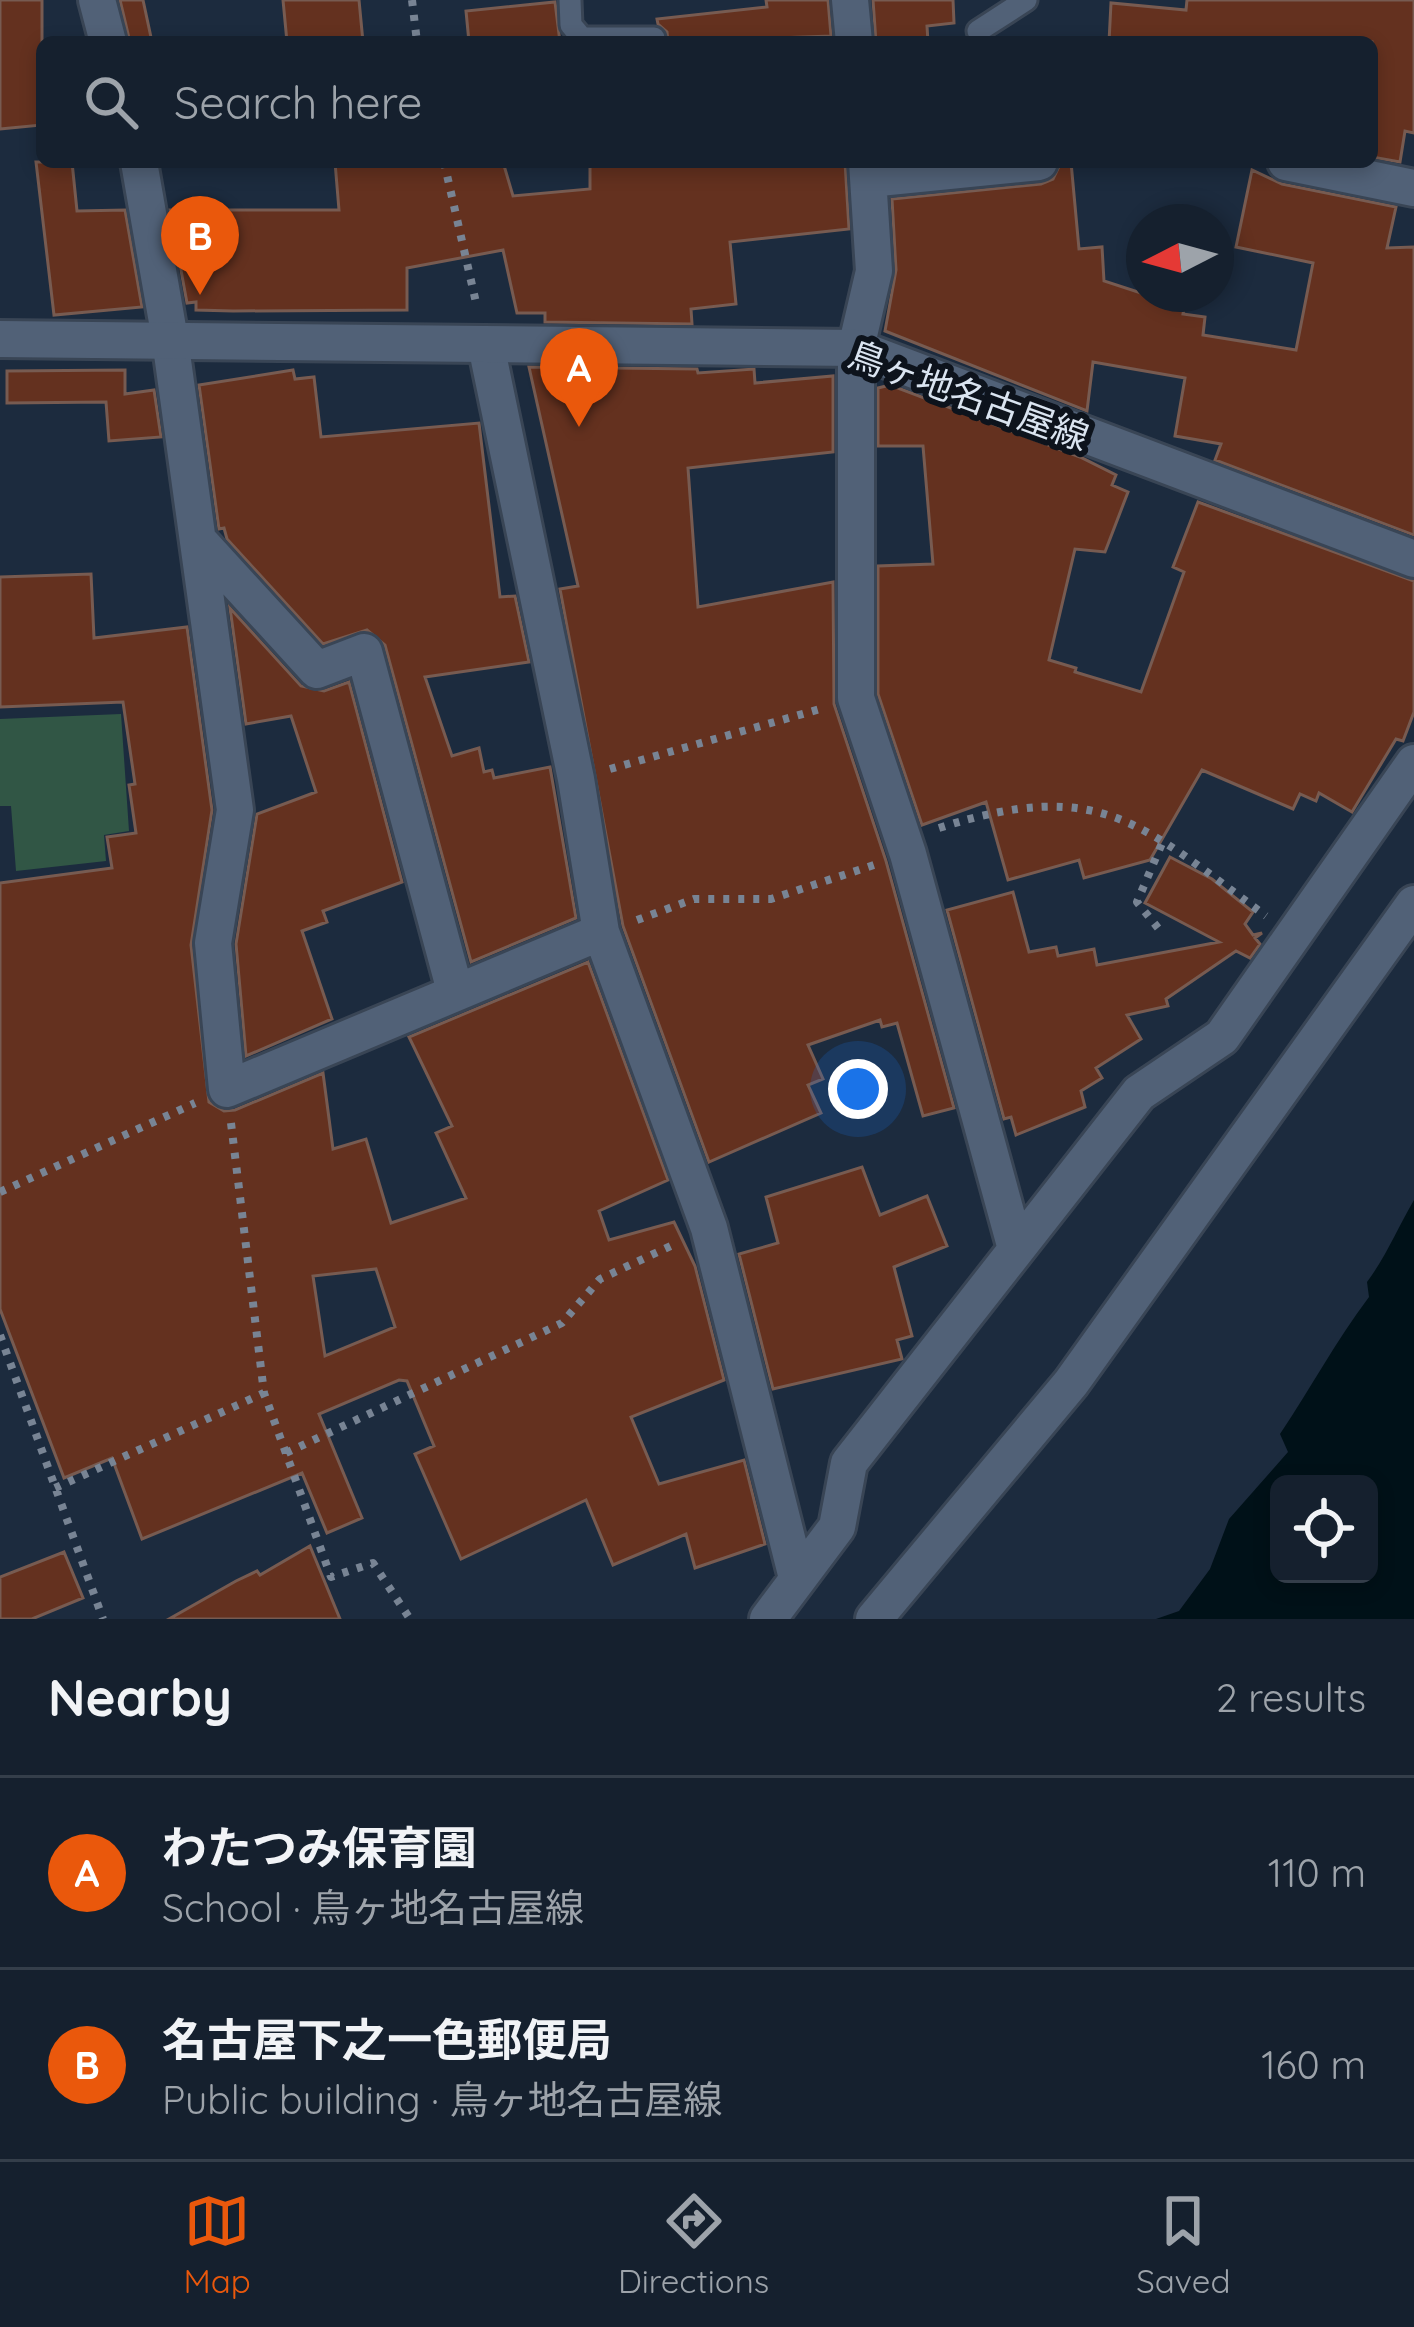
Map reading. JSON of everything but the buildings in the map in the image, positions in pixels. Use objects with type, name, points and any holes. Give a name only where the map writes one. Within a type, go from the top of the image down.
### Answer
[{"type":"street","points":[[97,0],[106,36]]},
{"type":"street","points":[[850,0],[853,36]]},
{"type":"street","points":[[140,168],[170,339],[236,810],[213,944],[227,1089],[602,932]]},
{"type":"street","points":[[911,168],[868,170],[874,271],[856,348],[856,698],[906,847],[1016,1249]]},
{"type":"street","points":[[1316,168],[1414,188]]},
{"type":"street","name":"鳥ヶ地名古屋線","points":[[0,339],[856,348],[1414,560]]},
{"type":"street","points":[[486,345],[576,779],[602,932],[709,1228],[797,1579]]},
{"type":"street","points":[[198,540],[317,670],[364,652],[455,991]]},
{"type":"street","points":[[768,1619],[837,1527],[849,1463],[1139,1093],[1222,1037],[1414,763]]},
{"type":"street","points":[[874,1619],[1071,1384],[1414,904]]},
{"type":"lane","points":[[570,0],[571,25],[580,36]]},
{"type":"lane","points":[[978,31],[1026,0]]},
{"type":"path","points":[[412,0],[416,36]]},
{"type":"path","points":[[445,168],[486,345]]},
{"type":"path","points":[[576,779],[856,698]]},
{"type":"path","points":[[602,932],[694,899],[771,899],[995,810],[1038,805],[1121,816],[1293,936]]},
{"type":"path","points":[[1158,928],[1138,902],[1163,841]]},
{"type":"path","points":[[0,1192],[227,1089],[264,1393],[331,1577],[373,1563],[410,1619]]},
{"type":"path","points":[[286,1453],[562,1323],[600,1279],[709,1228]]},
{"type":"path","points":[[0,1335],[103,1619]]},
{"type":"path","points":[[56,1488],[264,1393]]},
{"type":"green space","points":[[121,714],[129,831],[104,835],[106,861],[16,871],[11,806],[0,806],[0,719]]},
{"type":"shaded area","points":[[1414,1200],[1414,1619],[1156,1619],[1179,1611],[1210,1569],[1229,1519],[1288,1452],[1280,1434],[1369,1297],[1367,1282]]},
{"type":"place","name":"名古屋下之一色郵便局","points":[[200,295]]},
{"type":"place","name":"わたつみ保育園","points":[[579,427]]}]
